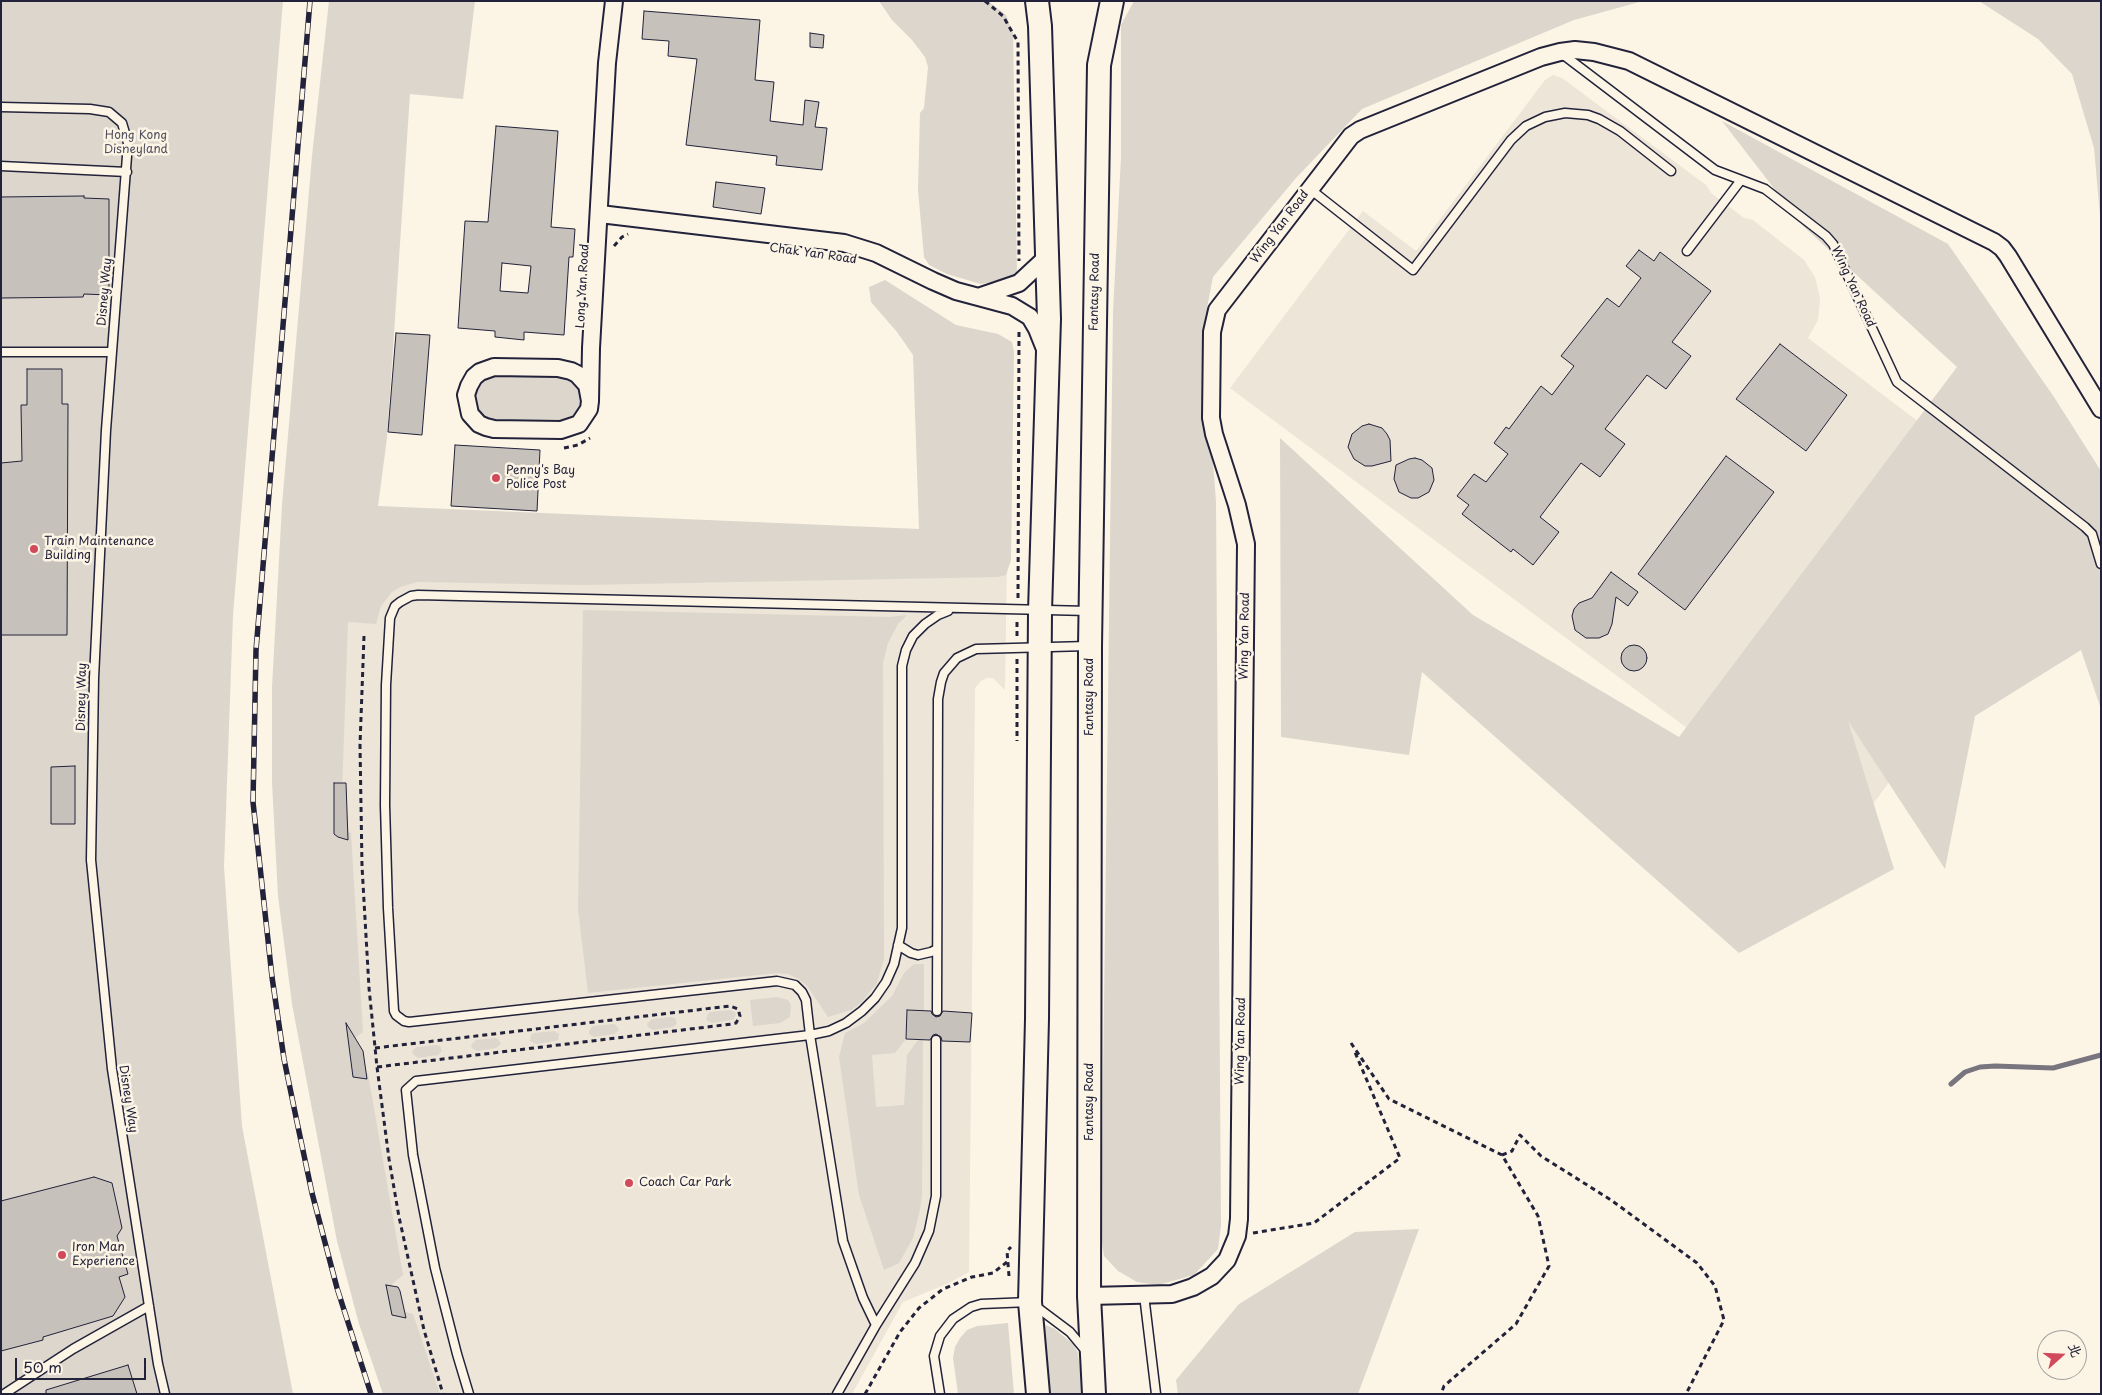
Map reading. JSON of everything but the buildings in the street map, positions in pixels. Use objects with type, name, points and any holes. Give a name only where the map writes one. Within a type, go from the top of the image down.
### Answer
[{"type":"main road","points":[[1037,1],[1040,26],[1048,256],[1048,356],[1040,611],[1037,1019],[1030,1302],[1038,1394]]},
{"type":"main road","name":"Fantasy Road","points":[[1094,1394],[1088,1296],[1090,611],[1099,65],[1112,1]]},
{"type":"street","name":"Long Yan Road","points":[[590,401],[591,348],[600,214],[606,63],[614,1]]},
{"type":"street","name":"Wing Yan Road","points":[[1088,1296],[1172,1294],[1193,1287],[1212,1276],[1227,1260],[1237,1236],[1239,1219],[1246,544],[1237,505],[1214,434],[1212,418],[1212,332],[1218,310],[1344,144],[1360,130],[1541,57],[1575,50],[1594,52],[1629,61],[1994,242],[2008,256],[2101,409]]},
{"type":"street","name":"Chak Yan Road","points":[[600,214],[844,243],[876,253],[948,288],[1012,306],[1030,317],[1048,356]]},
{"type":"street","points":[[980,296],[1019,283],[1048,256]]},
{"type":"street","points":[[558,368],[575,364],[582,360],[591,348]]},
{"type":"street","points":[[494,367],[558,368],[571,371],[582,378],[587,385],[590,401],[589,409],[579,424],[562,430],[494,429],[480,424],[470,414],[466,395],[469,386],[480,372],[494,367]]},
{"type":"lane","name":"Wing Yan Road","points":[[1560,52],[1715,170],[1765,188],[1826,236],[1833,244],[1897,382],[2085,527],[2092,534],[2101,564]]},
{"type":"lane","name":"Disney Way","points":[[1,107],[90,109],[109,112],[122,123],[128,143],[111,352],[94,678],[91,860],[112,1069],[149,1306],[165,1394]]},
{"type":"lane","points":[[1310,189],[1413,270],[1511,140],[1526,126],[1545,117],[1571,113],[1588,115],[1599,119],[1620,131],[1671,171]]},
{"type":"lane","points":[[1,166],[127,172]]},
{"type":"lane","points":[[1687,251],[1741,180]]},
{"type":"lane","points":[[1,352],[111,352]]},
{"type":"lane","points":[[876,1324],[857,1284],[843,1241],[806,1000],[802,992],[795,985],[777,981],[409,1022],[400,1019],[394,1011],[385,848],[384,745],[390,618],[395,606],[418,594],[1090,611]]},
{"type":"lane","points":[[469,1394],[448,1324],[424,1212],[406,1099],[408,1086],[416,1081],[810,1035],[829,1031],[846,1023],[862,1012],[886,982],[894,964],[902,928],[902,666],[910,643],[924,624],[938,614],[954,609]]},
{"type":"lane","points":[[936,1011],[938,700],[941,682],[950,666],[966,653],[976,649],[1090,646]]},
{"type":"lane","points":[[898,945],[918,955],[931,952],[937,948]]},
{"type":"lane","points":[[836,1394],[922,1247],[933,1214],[936,1196],[936,1040]]},
{"type":"lane","points":[[1144,1295],[1156,1394]]},
{"type":"lane","points":[[940,1394],[934,1356],[940,1336],[953,1319],[971,1307],[981,1304],[1030,1302],[1076,1339],[1092,1362]]},
{"type":"lane","points":[[4,1394],[73,1349],[149,1306]]},
{"type":"path","points":[[612,250],[622,237],[633,232]]},
{"type":"path","points":[[1016,327],[1019,331]]},
{"type":"path","points":[[555,447],[564,448],[578,445],[595,433]]},
{"type":"path","points":[[375,1048],[730,1006],[738,1009],[740,1016],[736,1023],[732,1024],[377,1066]]},
{"type":"path","points":[[1237,1236],[1314,1224],[1400,1158],[1351,1042],[1389,1099],[1502,1155],[1538,1216],[1549,1266],[1516,1324],[1444,1386],[1441,1394]]},
{"type":"path","points":[[1502,1155],[1512,1151],[1520,1135],[1541,1156],[1611,1200],[1697,1263],[1715,1286],[1724,1320],[1686,1394]]},
{"type":"path","points":[[865,1394],[900,1332],[919,1308],[943,1289],[972,1278],[993,1273],[1008,1261]]},
{"type":"shaded area","points":[[1553,75],[1562,78],[1706,185],[1711,193],[1744,218],[1753,220],[1804,260],[1815,277],[1820,298],[1818,320],[1808,338],[2073,539],[1843,844],[1230,388],[1363,211],[1416,251],[1545,80]]},
{"type":"shaded area","points":[[1007,556],[1005,690],[993,678],[981,681],[975,688],[969,1272],[949,1283],[903,1302],[852,1394],[395,1394],[326,1054],[339,559]]},
{"type":"green space","name":"Hong Kong Disneyland","points":[[1,1],[283,1],[233,615],[224,867],[242,1126],[293,1394],[1,1394]]},
{"type":"green space","points":[[329,1],[475,1],[463,99],[410,94],[387,438],[378,506],[919,529],[913,355],[897,332],[871,302],[869,287],[885,280],[956,325],[998,334],[1012,342],[1014,352],[1011,560],[1006,575],[998,577],[583,585],[417,582],[400,587],[392,592],[381,606],[376,624],[348,622],[342,794],[339,825],[351,833],[363,1032],[354,1039],[357,1068],[368,1074],[403,1275],[392,1284],[392,1298],[399,1310],[413,1314],[440,1394],[383,1394],[359,1324],[337,1241],[292,1004],[278,896],[272,783],[272,687],[282,505],[312,156]]},
{"type":"green space","points":[[879,1],[988,1],[1006,15],[1013,33],[1017,273],[997,281],[981,284],[947,274],[929,265],[924,257],[918,190],[920,113],[924,108],[928,67],[925,57],[912,40],[892,20]]},
{"type":"green space","points":[[1134,1],[1643,1],[1574,20],[1362,109],[1296,178],[1213,277],[1203,328],[1216,502],[1221,1226],[1218,1249],[1194,1275],[1158,1285],[1137,1282],[1118,1271],[1104,1256],[1101,1236],[1113,312],[1121,157],[1121,25]]},
{"type":"green space","points":[[1979,1],[2101,1],[2101,227],[2094,148],[2072,74],[2038,39]]},
{"type":"green space","points":[[1722,121],[1948,244],[2054,397],[2101,471],[2101,709],[2081,650],[1975,716],[1945,869],[1848,721],[1894,869],[1739,953],[1422,672],[1409,755],[1281,737],[1280,438],[1473,615],[1679,737],[1957,367],[1803,226]]},
{"type":"green space","points":[[488,373],[561,374],[575,379],[584,399],[580,413],[568,423],[494,423],[480,418],[472,388]]},
{"type":"green space","points":[[583,610],[890,617],[907,615],[898,624],[888,643],[883,663],[884,959],[877,983],[861,1003],[851,1010],[828,1017],[808,987],[799,979],[788,974],[777,973],[588,993],[578,909]]},
{"type":"green space","points":[[914,964],[924,964],[924,1010],[907,1010],[906,1039],[895,1053],[872,1055],[876,1107],[904,1105],[907,1055],[918,1040],[923,1040],[922,1195],[920,1210],[913,1238],[899,1263],[884,1270],[859,1195],[839,1057],[845,1033],[864,1023],[892,996],[904,973]]},
{"type":"green space","points":[[777,997],[788,1000],[791,1005],[790,1017],[780,1023],[753,1026],[750,1000]]},
{"type":"green space","points":[[730,1010],[736,1013],[734,1019],[712,1023],[706,1020],[710,1012]]},
{"type":"green space","points":[[675,1018],[677,1023],[673,1027],[653,1030],[648,1027],[647,1024],[652,1019]]},
{"type":"green space","points":[[613,1024],[619,1030],[614,1034],[594,1037],[589,1034],[593,1026]]},
{"type":"green space","points":[[554,1031],[559,1034],[558,1040],[536,1044],[530,1041],[531,1035],[534,1033]]},
{"type":"green space","points":[[495,1038],[501,1044],[496,1048],[477,1051],[472,1048],[471,1045],[476,1040]]},
{"type":"green space","points":[[440,1046],[442,1051],[438,1055],[418,1058],[412,1051],[417,1047]]},
{"type":"green space","points":[[1419,1229],[1358,1394],[1178,1394],[1176,1380],[1239,1304],[1355,1232]]},
{"type":"green space","points":[[1008,1323],[1014,1394],[958,1394],[953,1358],[955,1347],[960,1338],[967,1330],[977,1326]]},
{"type":"green space","points":[[1046,1325],[1055,1329],[1073,1344],[1078,1353],[1083,1394],[1048,1394],[1043,1328]]},
{"type":"waterway","points":[[1951,1084],[1965,1072],[1980,1067],[2053,1068],[2101,1055]]},
{"type":"railway","points":[[310,1],[256,650],[253,802],[272,977],[284,1059],[312,1193],[337,1288],[371,1394]]},
{"type":"place","name":"Penny's Bay Police Post","points":[[496,478]]},
{"type":"place","name":"Train Maintenance Building","points":[[34,549]]},
{"type":"place","name":"Coach Car Park","points":[[629,1183]]},
{"type":"place","name":"Iron Man Experience","points":[[62,1255]]}]
